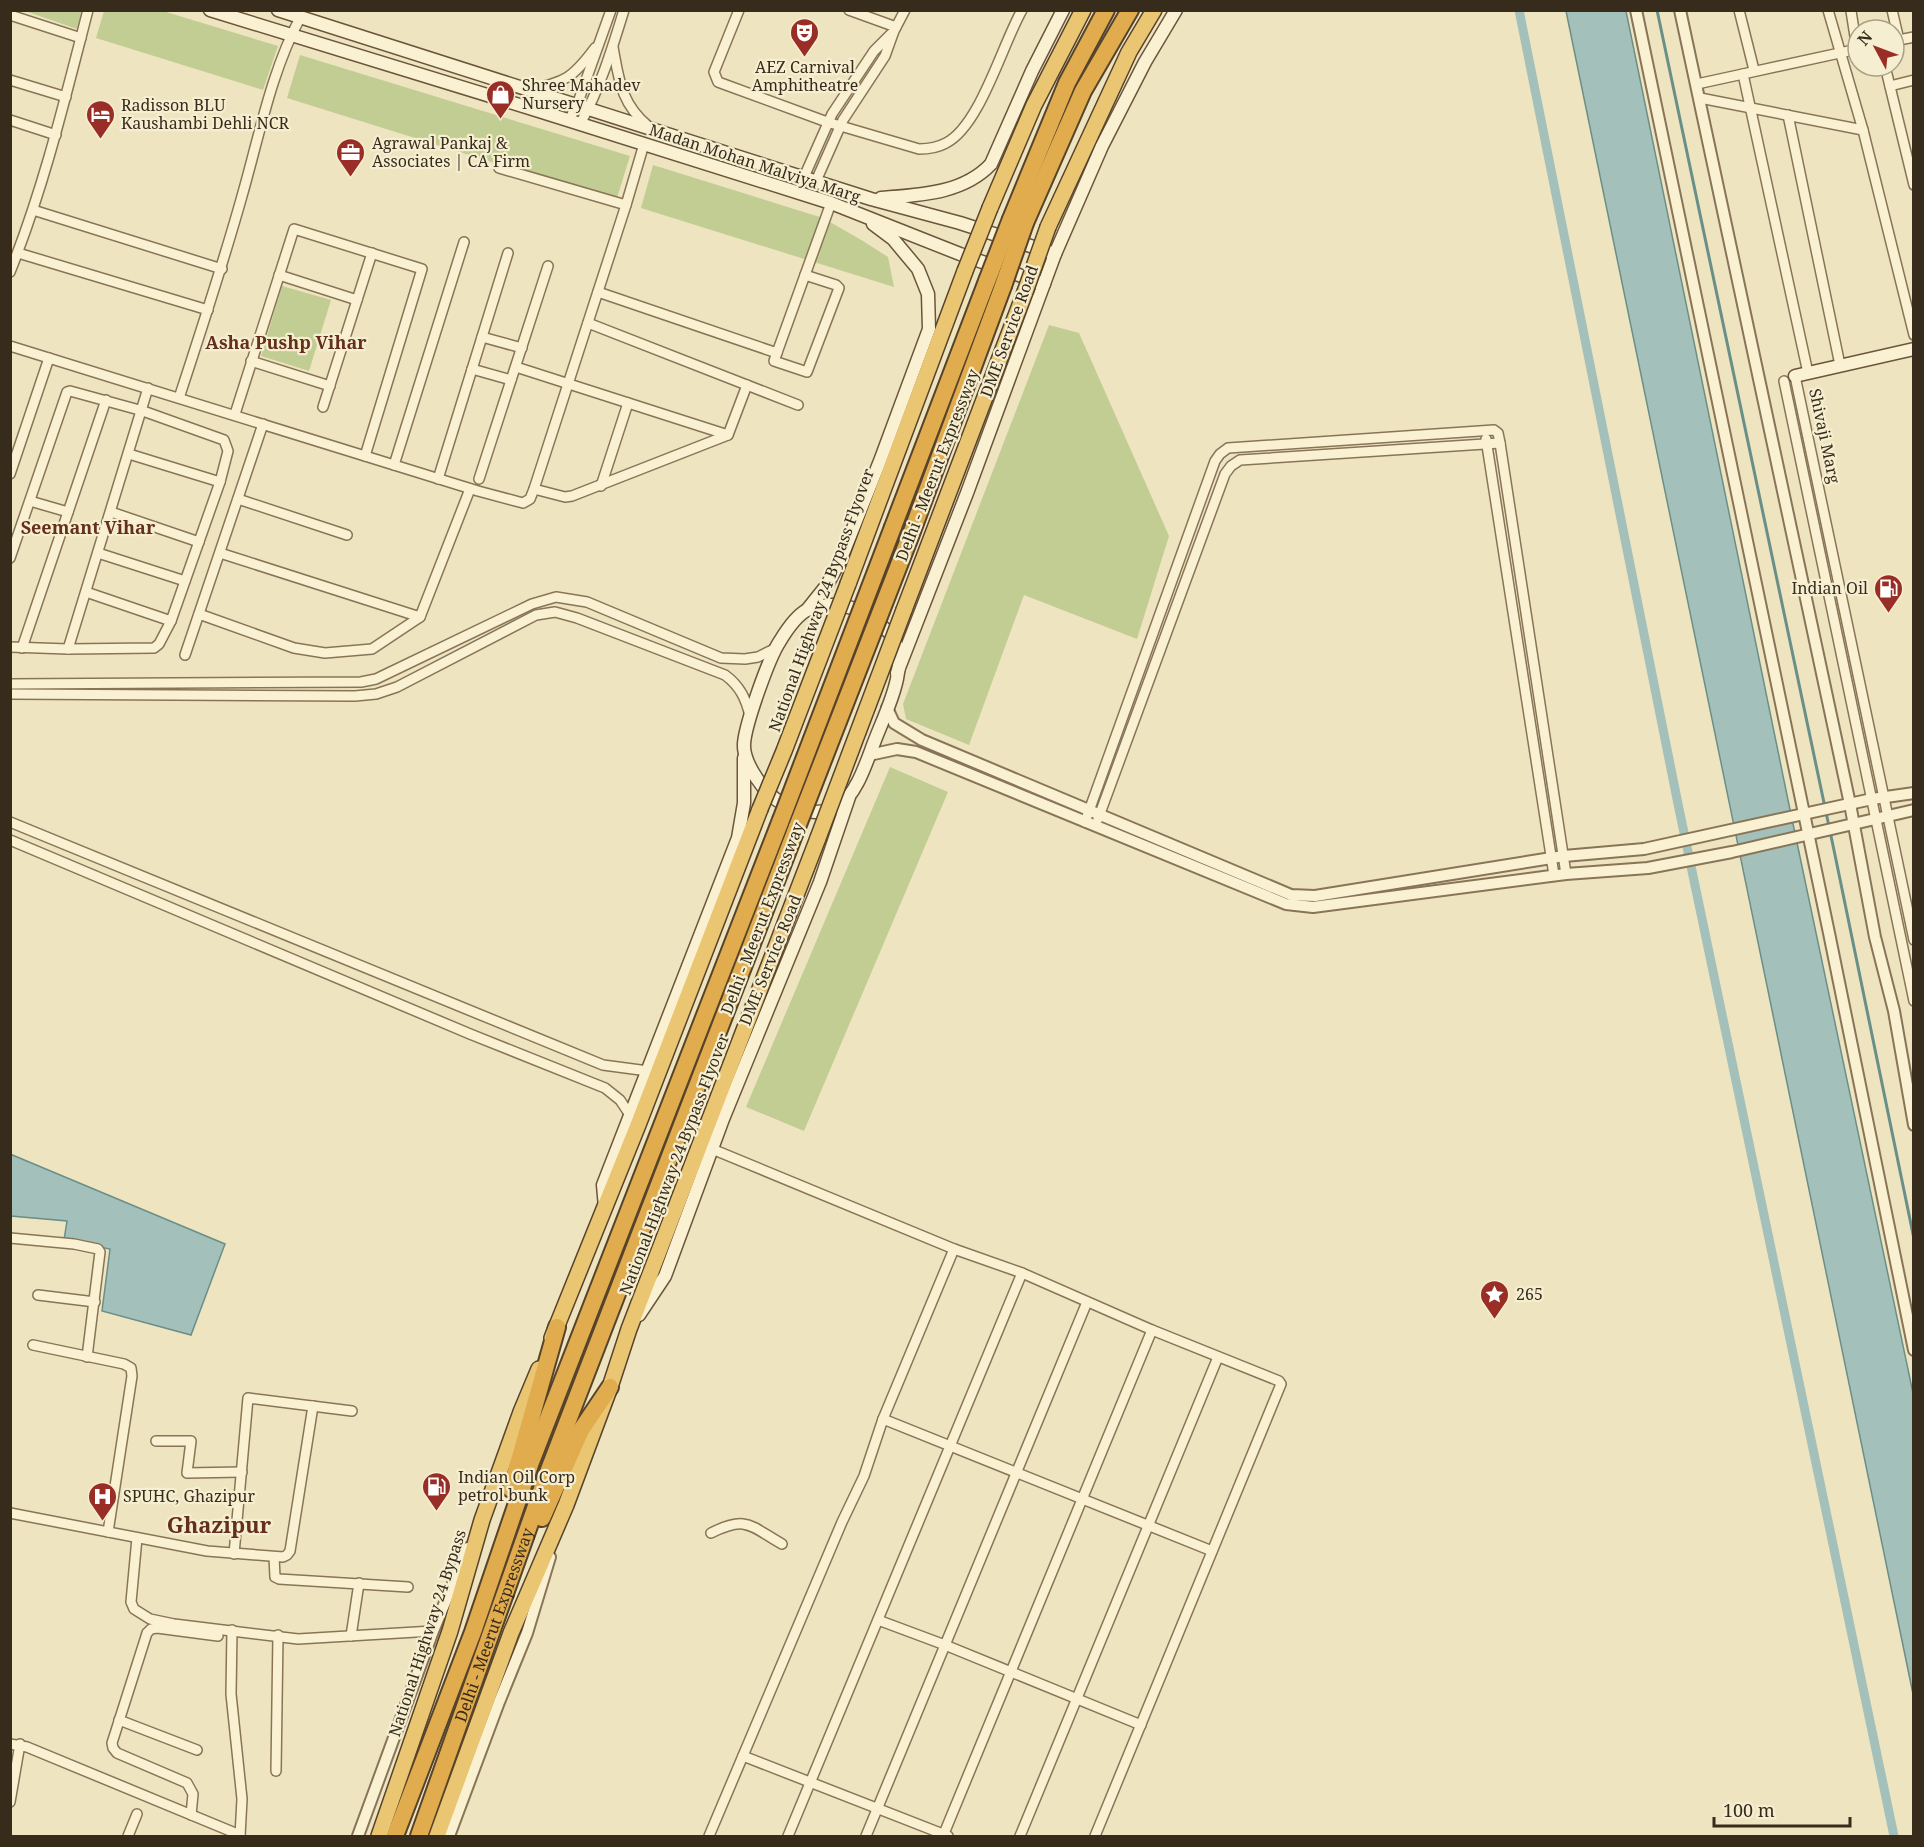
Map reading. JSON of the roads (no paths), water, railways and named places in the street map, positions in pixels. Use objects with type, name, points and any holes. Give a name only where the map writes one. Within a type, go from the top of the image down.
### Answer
[{"type":"highway","name":"National Highway 24 Bypass Flyover","points":[[606,1208],[634,1120],[784,751],[930,360],[990,208],[1034,105],[1083,10]]},
{"type":"highway","name":"Delhi - Meerut Expressway","points":[[395,1836],[473,1632],[531,1462],[911,534],[995,283],[1067,82],[1106,10]]},
{"type":"highway","name":"Delhi - Meerut Expressway","points":[[1018,221],[1083,91],[1130,10]]},
{"type":"highway","name":"National Highway 24 Bypass Flyover","points":[[629,1329],[952,484],[1047,227],[1124,61],[1154,10]]},
{"type":"highway","name":"Delhi - Meerut Expressway","points":[[419,1836],[547,1474],[893,527],[995,283]]},
{"type":"highway","name":"National Highway 24 Bypass","points":[[379,1836],[450,1631],[482,1520],[521,1412],[606,1208]]},
{"type":"highway","points":[[473,1632],[557,1327]]},
{"type":"highway","points":[[437,1836],[510,1633],[566,1505],[629,1329]]},
{"type":"highway","points":[[491,1635],[580,1430],[610,1387]]},
{"type":"main road","name":"Madan Mohan Malviya Marg","points":[[210,10],[831,203],[1044,285]]},
{"type":"main road","name":"Madan Mohan Malviya Marg","points":[[278,10],[871,199],[960,223],[1055,254]]},
{"type":"main road","points":[[871,199],[930,194],[961,185],[980,176],[991,164],[1032,71],[1063,10]]},
{"type":"main road","name":"DME Service Road","points":[[897,673],[967,494],[1055,254],[1107,136],[1145,62],[1176,10]]},
{"type":"main road","points":[[634,1120],[648,1071],[738,838],[744,803],[744,745],[755,703],[777,647],[795,620],[807,610],[827,585],[840,561],[929,329],[927,294],[918,269],[893,240],[859,214]]},
{"type":"main road","name":"Shivaji Marg","points":[[1796,376],[1914,349]]},
{"type":"main road","points":[[744,745],[753,774],[772,798],[796,810],[818,813],[838,807],[849,797],[869,755],[896,686],[899,656],[892,636],[867,613],[837,604],[807,610]]},
{"type":"main road","name":"DME Service Road","points":[[629,1329],[665,1276],[712,1149],[820,882],[849,797]]},
{"type":"street","points":[[10,272],[33,210],[56,135],[88,10]]},
{"type":"street","points":[[583,107],[611,10]]},
{"type":"street","points":[[574,122],[613,47],[624,10]]},
{"type":"street","points":[[739,10],[714,72],[718,82],[827,122],[919,149],[932,148],[948,142],[964,129],[978,107],[1022,10]]},
{"type":"street","points":[[849,10],[895,29]]},
{"type":"street","points":[[810,179],[885,56],[905,10]]},
{"type":"street","points":[[1636,10],[1914,1350]]},
{"type":"street","points":[[1680,10],[1850,804],[1875,937],[1894,1011],[1914,1125]]},
{"type":"street","points":[[1739,10],[1754,70]]},
{"type":"street","points":[[1828,10],[1863,130],[1914,335]]},
{"type":"street","points":[[10,15],[81,38]]},
{"type":"street","points":[[179,398],[222,269],[269,99],[291,35],[300,18]]},
{"type":"street","points":[[810,179],[827,122],[874,51],[895,29]]},
{"type":"street","points":[[529,90],[558,83],[574,74],[602,39]]},
{"type":"street","points":[[613,47],[620,83],[632,112],[651,129]]},
{"type":"street","points":[[1697,84],[1846,51]]},
{"type":"street","points":[[1743,74],[1796,376]]},
{"type":"street","points":[[1888,78],[1914,184]]},
{"type":"street","points":[[10,80],[66,97]]},
{"type":"street","points":[[1890,86],[1914,80]]},
{"type":"street","points":[[1700,99],[1863,130]]},
{"type":"street","points":[[1788,115],[1840,365]]},
{"type":"street","points":[[10,120],[56,135]]},
{"type":"street","points":[[10,345],[519,504],[527,501],[534,489],[627,205],[644,144]]},
{"type":"street","points":[[498,168],[627,205]]},
{"type":"street","points":[[805,275],[839,288],[809,369],[805,372],[775,362],[777,353],[805,275],[831,203]]},
{"type":"street","points":[[33,210],[222,269]]},
{"type":"street","points":[[235,414],[294,229],[422,269],[365,456]]},
{"type":"street","points":[[394,465],[464,242]]},
{"type":"street","points":[[18,253],[208,310]]},
{"type":"street","points":[[323,407],[372,253]]},
{"type":"street","points":[[438,479],[508,253]]},
{"type":"street","points":[[479,479],[548,266]]},
{"type":"street","points":[[279,275],[357,300]]},
{"type":"street","points":[[598,292],[777,353]]},
{"type":"street","points":[[588,323],[798,405]]},
{"type":"street","points":[[482,337],[522,348]]},
{"type":"street","points":[[10,474],[49,358]]},
{"type":"street","points":[[251,361],[330,386]]},
{"type":"street","points":[[516,367],[729,435]]},
{"type":"street","points":[[472,369],[511,380]]},
{"type":"street","name":"Shivaji Marg","points":[[1796,376],[1914,940]]},
{"type":"street","name":"Shivaji Marg","points":[[1796,376],[1828,591],[1914,1001]]},
{"type":"street","points":[[534,489],[569,497],[729,435],[747,385]]},
{"type":"street","points":[[68,649],[143,411],[148,388]]},
{"type":"street","points":[[10,558],[65,394],[70,391],[143,411],[224,440],[228,451],[220,482],[171,621],[159,644],[154,648],[10,647]]},
{"type":"street","points":[[22,648],[106,400]]},
{"type":"street","points":[[601,486],[628,403]]},
{"type":"street","points":[[185,656],[263,424]]},
{"type":"street","points":[[1484,431],[1554,875]]},
{"type":"street","points":[[1090,824],[1215,461],[1220,454],[1228,448],[1496,431],[1500,443],[1566,874]]},
{"type":"street","points":[[1094,813],[1225,474],[1231,466],[1240,460],[1500,443]]},
{"type":"street","points":[[129,454],[220,482]]},
{"type":"street","points":[[199,614],[294,648],[325,653],[372,649],[420,617],[470,489]]},
{"type":"street","points":[[238,499],[347,534]]},
{"type":"street","points":[[30,501],[68,512]]},
{"type":"street","points":[[111,512],[199,542]]},
{"type":"street","points":[[98,553],[184,581]]},
{"type":"street","points":[[220,553],[420,617]]},
{"type":"street","points":[[1828,591],[1840,588]]},
{"type":"street","points":[[86,592],[171,621]]},
{"type":"street","points":[[10,684],[368,681],[390,674],[532,604],[555,597],[587,602],[721,658],[758,657],[777,647]]},
{"type":"street","points":[[586,621],[587,602]]},
{"type":"street","points":[[10,694],[355,696],[376,694],[397,687],[536,615],[555,612],[586,621],[725,675],[741,690],[751,719]]},
{"type":"street","points":[[887,708],[894,723],[922,740],[1291,895],[1315,896],[1564,856],[1644,849],[1872,799],[1914,793]]},
{"type":"street","points":[[869,755],[897,749],[916,752],[1286,904],[1313,907],[1554,875],[1648,868],[1699,860],[1914,810]]},
{"type":"street","points":[[10,822],[603,1065],[648,1071]]},
{"type":"street","points":[[10,840],[470,1034],[605,1088],[620,1100],[634,1120]]},
{"type":"street","points":[[712,1149],[954,1248],[1022,1273],[1152,1330],[1276,1378],[1281,1384],[1095,1836]]},
{"type":"street","points":[[10,1238],[74,1244],[98,1249],[101,1256],[87,1357]]},
{"type":"street","points":[[709,1836],[842,1522],[864,1476],[883,1419],[954,1248]]},
{"type":"street","points":[[788,1836],[1022,1273]]},
{"type":"street","points":[[38,1295],[95,1302]]},
{"type":"street","points":[[866,1836],[1088,1302]]},
{"type":"street","points":[[743,1756],[878,1807],[945,1836],[1152,1330]]},
{"type":"street","points":[[33,1345],[124,1364],[131,1368],[108,1532]]},
{"type":"street","points":[[1020,1836],[1218,1357]]},
{"type":"street","points":[[234,1554],[248,1398],[352,1411]]},
{"type":"street","points":[[10,1513],[234,1554],[283,1557],[290,1551],[313,1406]]},
{"type":"street","points":[[883,1419],[1212,1551]]},
{"type":"street","points":[[156,1441],[191,1441],[187,1473],[242,1472]]},
{"type":"street","points":[[449,1836],[527,1633],[566,1505]]},
{"type":"street","points":[[358,1836],[433,1631],[477,1526],[482,1520]]},
{"type":"street","points":[[711,1533],[736,1522],[745,1524],[782,1544]]},
{"type":"street","points":[[137,1538],[131,1602],[134,1609],[150,1619],[298,1639],[433,1631]]},
{"type":"street","points":[[274,1557],[273,1574],[279,1579],[408,1587]]},
{"type":"street","points":[[351,1636],[359,1583]]},
{"type":"street","points":[[878,1620],[1141,1725]]},
{"type":"street","points":[[190,1815],[193,1794],[187,1783],[117,1753],[112,1743],[147,1633],[157,1628],[218,1636]]},
{"type":"street","points":[[10,1802],[15,1744],[240,1836],[242,1799],[231,1694],[232,1630]]},
{"type":"street","points":[[276,1771],[278,1635]]},
{"type":"street","points":[[119,1720],[197,1750]]},
{"type":"street","points":[[128,1836],[137,1814]]},
{"type":"water","points":[[1566,11],[1626,11],[1788,800],[1913,1393],[1913,1694]]},
{"type":"water","points":[[10,1154],[225,1244],[191,1335],[102,1311],[110,1249],[64,1240],[67,1221],[11,1216]]},
{"type":"waterway","points":[[1519,10],[1678,804],[1894,1836]]},
{"type":"waterway","points":[[1657,10],[1914,1239]]},
{"type":"place","name":"AEZ Carnival Amphitheatre","points":[[805,58]]},
{"type":"place","name":"Shree Mahadev Nursery","points":[[501,120]]},
{"type":"place","name":"Radisson BLU Kaushambi Dehli NCR","points":[[100,140]]},
{"type":"place","name":"Agrawal Pankaj & Associates | CA Firm","points":[[351,178]]},
{"type":"place","name":"Indian Oil","points":[[1889,614]]},
{"type":"place","name":"265","points":[[1495,1320]]},
{"type":"place","name":"Indian Oil Corp petrol bunk","points":[[437,1512]]},
{"type":"place","name":"SPUHC, Ghazipur","points":[[102,1522]]},
{"type":"district","name":"Asha Pushp Vihar","points":[[286,343]]},
{"type":"district","name":"Seemant Vihar","points":[[88,528]]},
{"type":"district","name":"Ghazipur","points":[[219,1525]]}]
